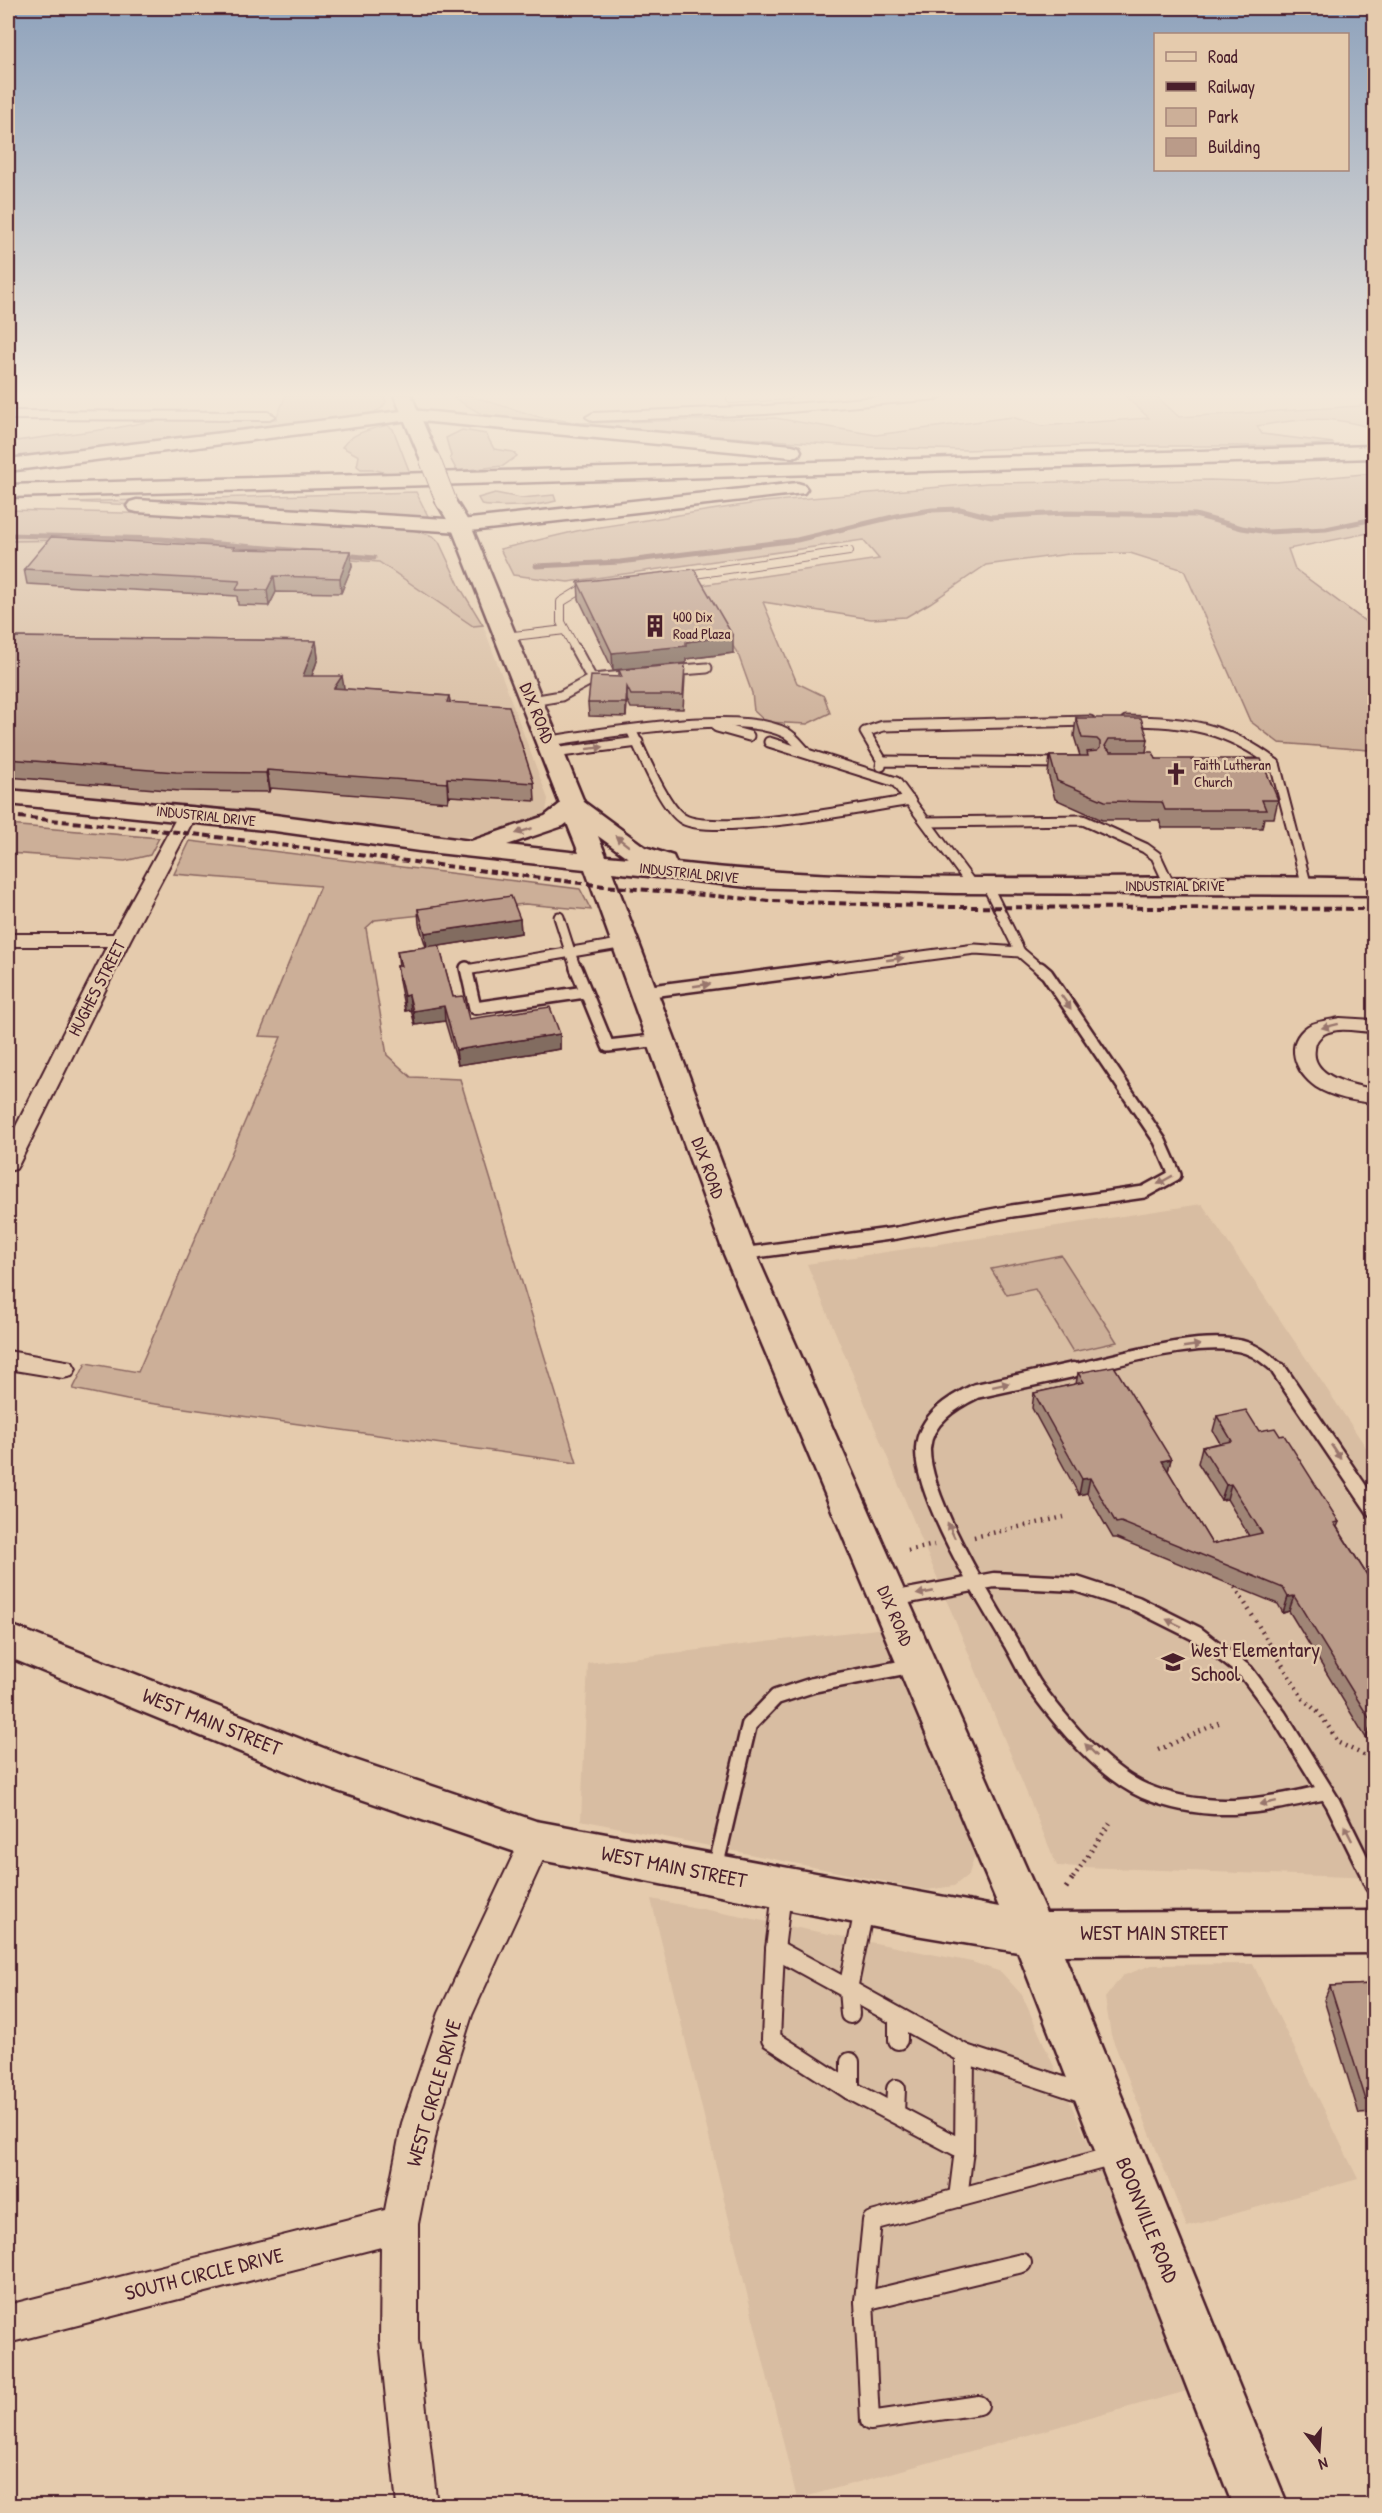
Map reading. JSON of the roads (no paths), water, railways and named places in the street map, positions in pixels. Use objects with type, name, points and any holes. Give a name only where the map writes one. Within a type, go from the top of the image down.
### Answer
[{"type":"main road","points":[[420,512],[465,512]]},
{"type":"main road","name":"DIX ROAD","points":[[454,513],[596,863],[740,1254],[1033,1934]]},
{"type":"main road","name":"INDUSTRIAL DRIVE","points":[[8,797],[188,813],[471,849],[748,879],[979,885],[1374,887]]},
{"type":"main road","points":[[471,849],[554,821],[573,806],[636,852],[694,873]]},
{"type":"main road","name":"WEST MAIN STREET","points":[[8,1640],[341,1774],[536,1840],[865,1905],[1033,1934],[1374,1932]]},
{"type":"main road","name":"BOONVILLE ROAD","points":[[1033,1934],[1261,2505]]},
{"type":"street","name":"HUGHES STREET","points":[[8,1164],[120,940],[188,813]]},
{"type":"street","points":[[8,940],[120,940]]},
{"type":"street","points":[[1374,1026],[1338,1023],[1322,1027],[1310,1034],[1303,1043],[1302,1054],[1312,1071],[1332,1086],[1350,1093],[1374,1096]]},
{"type":"street","points":[[8,1360],[63,1369]]},
{"type":"street","name":"WEST CIRCLE DRIVE","points":[[417,2505],[399,2340],[400,2224],[420,2124],[456,2013],[536,1840]]},
{"type":"street","name":"SOUTH CIRCLE DRIVE","points":[[8,2324],[400,2224]]},
{"type":"lane","points":[[666,578],[849,551]]},
{"type":"lane","points":[[592,679],[561,622],[561,602],[585,588],[596,586]]},
{"type":"lane","points":[[505,637],[565,630]]},
{"type":"lane","points":[[661,672],[706,668]]},
{"type":"lane","points":[[532,701],[561,696],[592,679],[649,673]]},
{"type":"lane","points":[[1113,721],[1173,720],[1230,734],[1263,753],[1275,764],[1307,887]]},
{"type":"lane","points":[[880,776],[882,761],[865,732],[883,726],[1101,721]]},
{"type":"lane","points":[[550,747],[632,732],[705,723],[752,723],[786,733],[806,753]]},
{"type":"lane","points":[[705,723],[749,736]]},
{"type":"lane","points":[[632,732],[671,807],[684,820],[737,825],[910,800]]},
{"type":"lane","points":[[550,747],[638,742]]},
{"type":"lane","points":[[740,1254],[897,1233],[1012,1211],[1144,1192],[1175,1175],[1160,1141],[1047,974],[1020,952],[979,885],[896,782],[769,742]]},
{"type":"lane","points":[[882,761],[1080,763]]},
{"type":"lane","points":[[1239,764],[1275,764]]},
{"type":"lane","points":[[926,822],[1083,820],[1145,848],[1156,856],[1170,886]]},
{"type":"lane","points":[[559,917],[569,952],[608,1046],[661,1040]]},
{"type":"lane","points":[[585,992],[475,1008],[466,968],[625,943]]},
{"type":"lane","points":[[644,993],[975,949],[1020,952]]},
{"type":"lane","points":[[1326,1792],[1236,1810],[1193,1808],[1140,1789],[1108,1766],[1040,1694],[975,1583],[929,1483],[923,1464],[923,1448],[935,1418],[960,1397],[994,1386],[1201,1344],[1231,1345],[1247,1348],[1272,1363],[1290,1384],[1374,1510]]},
{"type":"lane","points":[[888,1600],[994,1580],[1076,1584],[1137,1604],[1197,1634],[1246,1672],[1280,1716],[1326,1792],[1374,1885]]},
{"type":"lane","points":[[714,1875],[749,1725],[776,1697],[813,1685],[916,1665]]},
{"type":"lane","points":[[783,1888],[775,1949],[771,2039],[850,2090],[964,2150]]},
{"type":"lane","points":[[849,2014],[848,1989],[865,1905]]},
{"type":"lane","points":[[775,1949],[965,2054],[1100,2099]]},
{"type":"lane","points":[[897,2040],[898,2018]]},
{"type":"lane","points":[[958,2198],[964,2150],[965,2054]]},
{"type":"lane","points":[[849,2062],[850,2090]]},
{"type":"lane","points":[[895,2113],[896,2089]]},
{"type":"lane","points":[[979,2405],[870,2421],[864,2301],[872,2221],[1120,2154]]},
{"type":"lane","points":[[864,2301],[1022,2263]]},
{"type":"waterway","points":[[536,566],[620,562],[797,540],[918,512]]},
{"type":"waterway","points":[[973,512],[991,517],[1065,513],[1195,515],[1242,528],[1268,532],[1326,529],[1374,519]]},
{"type":"waterway","points":[[8,535],[161,539],[314,552]]},
{"type":"waterway","points":[[342,555],[374,558]]},
{"type":"railway","points":[[8,816],[177,832],[604,886],[770,901],[952,907],[1374,909]]},
{"type":"place","name":"400 Dix Road Plaza","points":[[655,626]]},
{"type":"place","name":"Faith Lutheran Church","points":[[1176,774]]},
{"type":"place","name":"West Elementary School","points":[[1173,1662]]}]
